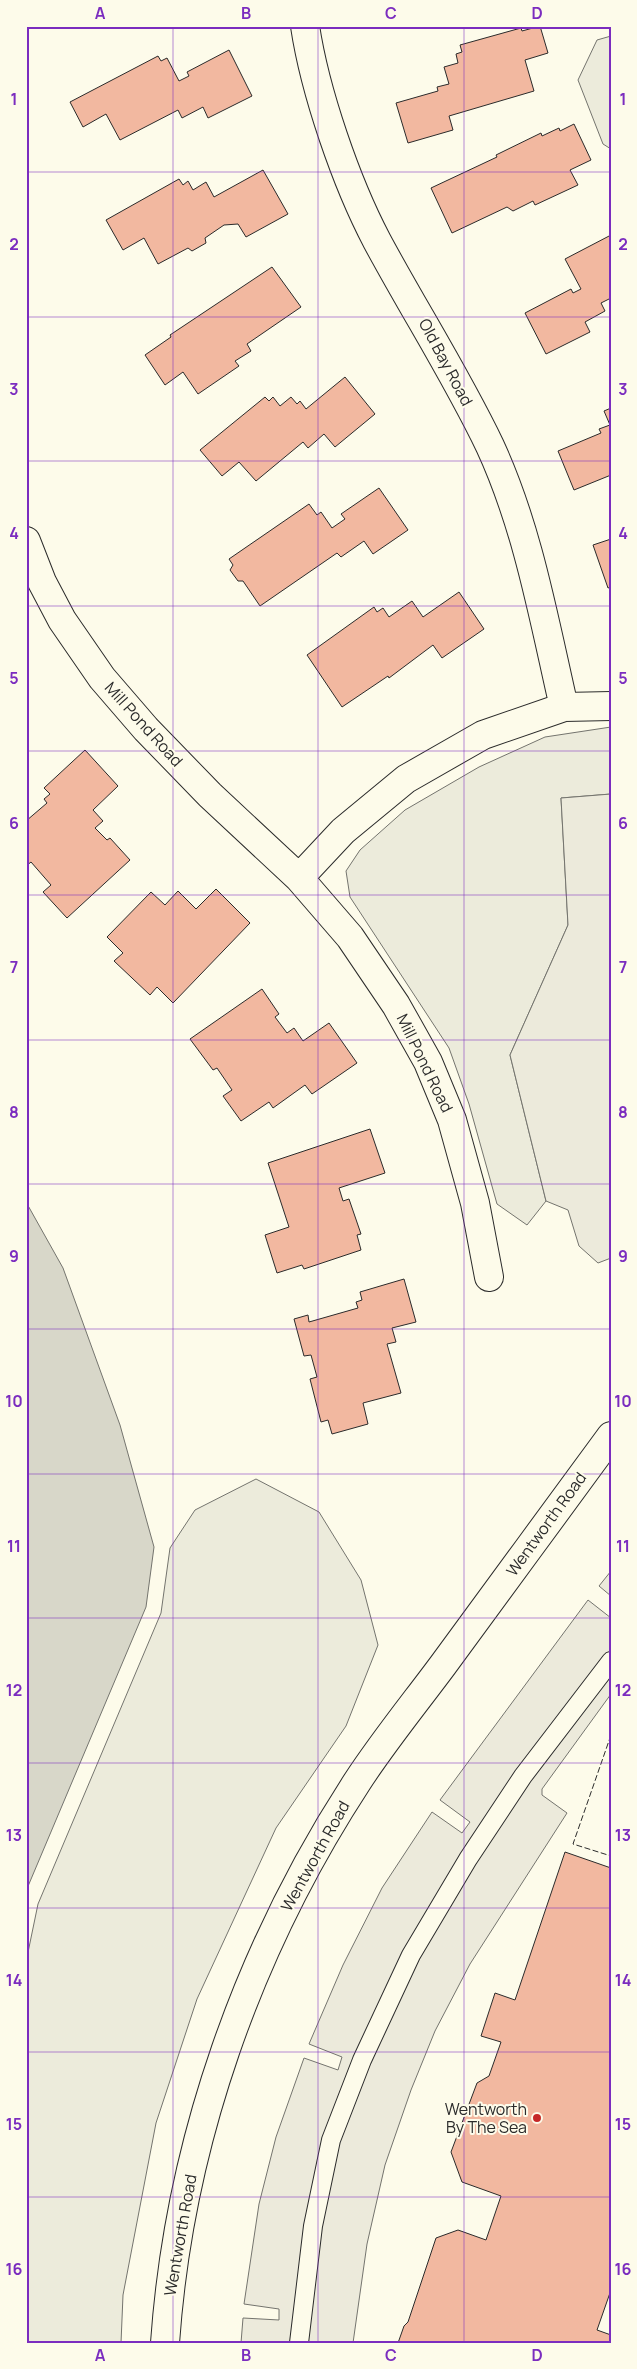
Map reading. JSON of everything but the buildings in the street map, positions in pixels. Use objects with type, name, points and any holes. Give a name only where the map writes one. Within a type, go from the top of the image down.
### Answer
[{"type":"street","name":"Old Bay Road","points":[[305,26],[341,156],[357,197],[378,241],[456,378],[490,448],[508,493],[534,578],[564,707]]},
{"type":"street","name":"Mill Pond Road","points":[[26,542],[42,582],[62,620],[102,678],[146,729],[210,795],[300,878],[350,937],[396,1005],[428,1062],[452,1120],[475,1203],[489,1278]]},
{"type":"street","points":[[300,878],[343,831],[406,779],[482,735],[564,707],[611,706]]},
{"type":"street","name":"Wentworth Road","points":[[165,2343],[180,2217],[202,2125],[230,2035],[266,1948],[308,1864],[358,1781],[611,1436]]},
{"type":"lane","points":[[299,2343],[313,2226],[331,2140],[366,2051],[411,1955],[468,1858],[523,1776],[611,1661]]},
{"type":"shaded area","points":[[611,36],[611,149],[603,144],[578,80],[597,40]]},
{"type":"shaded area","points":[[611,727],[611,794],[561,798],[568,925],[510,1055],[546,1201],[527,1225],[497,1204],[469,1104],[449,1048],[350,897],[346,871],[360,850],[405,810],[479,767],[545,737]]},
{"type":"shaded area","points":[[611,794],[611,1258],[598,1263],[579,1246],[568,1210],[546,1201],[510,1055],[568,925],[561,798]]},
{"type":"shaded area","points":[[26,1202],[63,1268],[120,1425],[154,1547],[146,1607],[26,1891]]},
{"type":"shaded area","points":[[256,1479],[319,1512],[361,1580],[378,1645],[346,1726],[276,1828],[197,1999],[156,2123],[123,2295],[121,2343],[26,2343],[26,1962],[38,1904],[161,1613],[170,1548],[195,1510]]},
{"type":"shaded area","points":[[611,1571],[611,1596],[599,1586]]},
{"type":"shaded area","points":[[588,1600],[611,1618],[611,1694],[542,1789],[542,1795],[567,1813],[470,1964],[435,2031],[411,2090],[385,2165],[367,2244],[353,2343],[241,2343],[243,2318],[279,2320],[279,2309],[244,2304],[259,2204],[276,2137],[304,2058],[338,2070],[342,2057],[309,2044],[343,1965],[382,1888],[432,1812],[462,1833],[470,1822],[440,1800]]},
{"type":"fence","points":[[611,1735],[573,1844],[611,1856]]},
{"type":"place","name":"Wentworth By The Sea","points":[[537,2118]]}]
